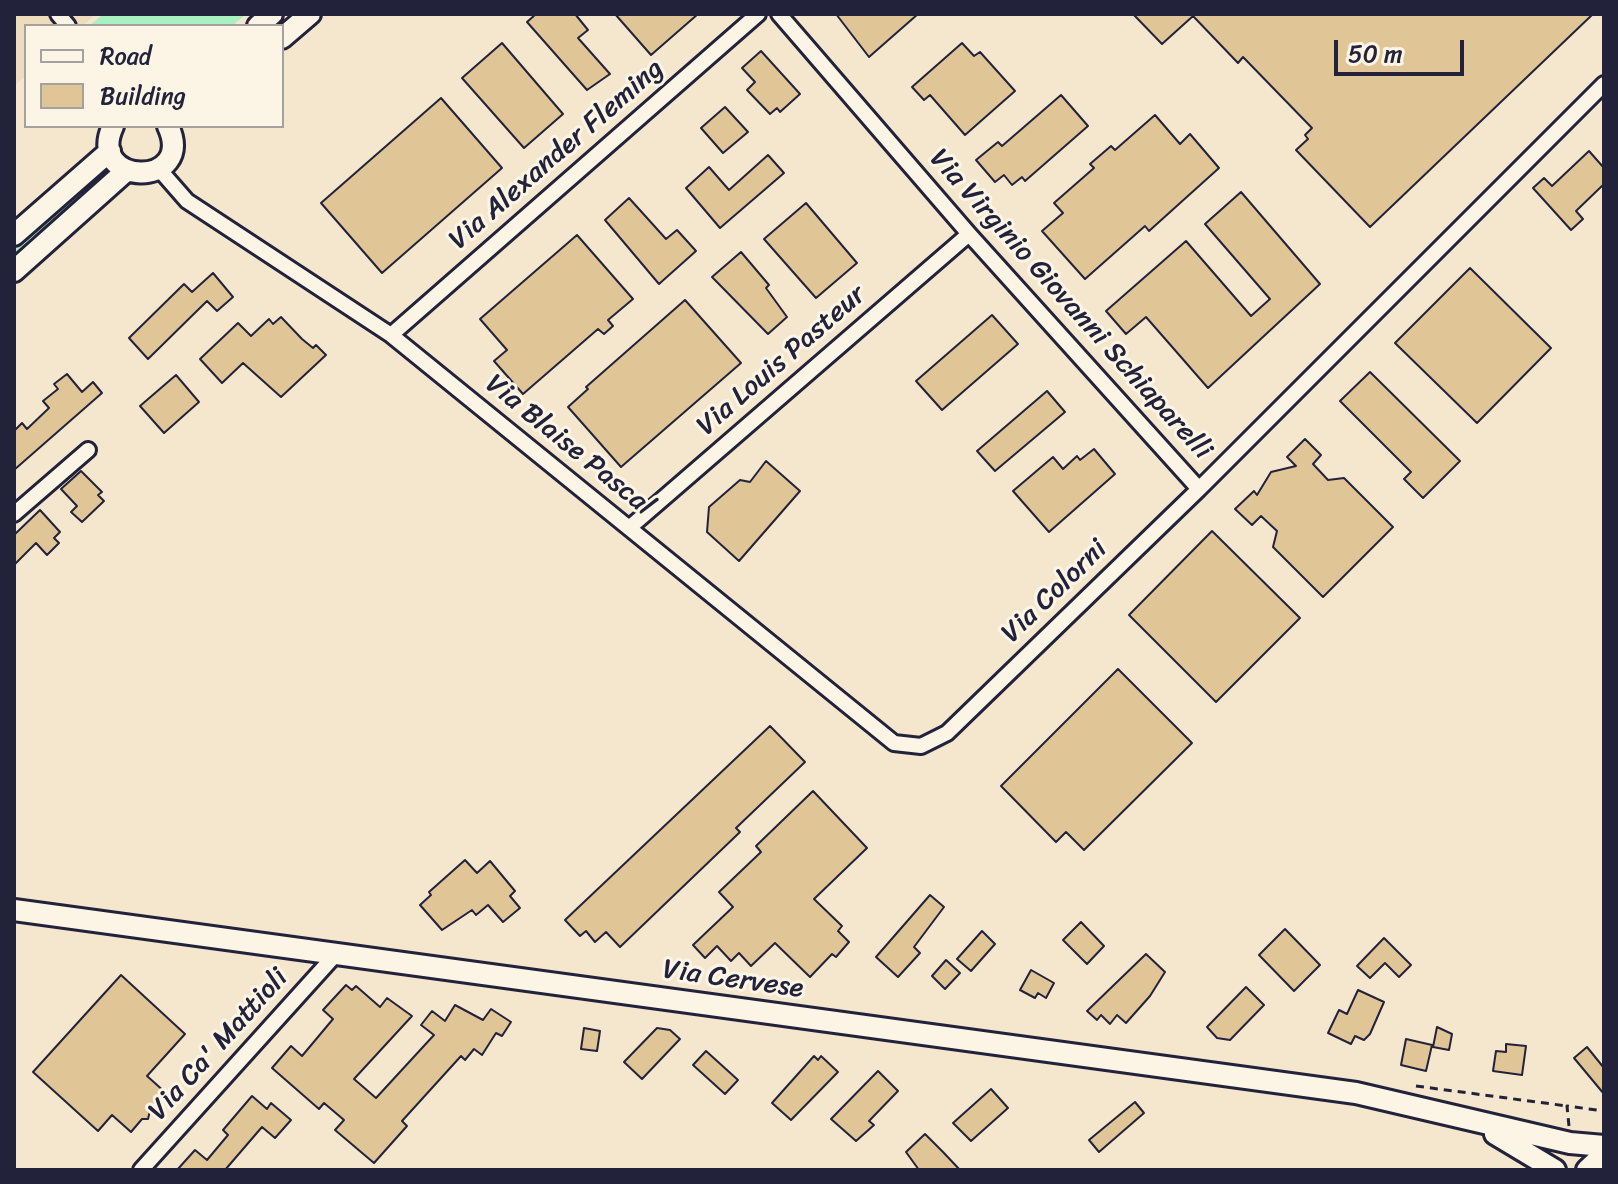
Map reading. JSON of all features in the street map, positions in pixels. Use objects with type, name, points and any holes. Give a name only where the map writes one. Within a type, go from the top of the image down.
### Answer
[{"type":"main road","points":[[284,36],[310,14]]},
{"type":"main road","points":[[14,235],[110,151],[113,128]]},
{"type":"main road","points":[[110,151],[126,171],[143,174],[159,169],[171,153],[173,128]]},
{"type":"main road","points":[[14,271],[126,171]]},
{"type":"main road","name":"Via Cervese","points":[[14,910],[1356,1093],[1570,1143],[1604,1146]]},
{"type":"main road","name":"Via Cervese","points":[[1444,1113],[1508,1140],[1555,1170]]},
{"type":"main road","points":[[1587,1170],[1604,1154]]},
{"type":"street","name":"Via Alexander Fleming","points":[[391,335],[758,14]]},
{"type":"street","name":"Via Virginio Giovanni Schiaparelli","points":[[779,14],[969,234],[1199,489],[1604,84]]},
{"type":"street","name":"Via Blaise Pascal","points":[[159,169],[187,201],[391,335],[894,743],[921,746],[947,733]]},
{"type":"street","name":"Via Louis Pasteur","points":[[629,528],[969,234]]},
{"type":"street","points":[[14,514],[88,450]]},
{"type":"street","name":"Via Colorni","points":[[947,733],[1199,489]]},
{"type":"street","name":"Via Ca' Mattioli","points":[[141,1170],[336,954]]},
{"type":"shaded area","points":[[14,14],[96,14],[85,24],[24,24],[24,78],[14,86]]},
{"type":"green space","points":[[103,14],[246,14],[234,24],[91,24]]},
{"type":"green space","points":[[85,185],[91,192],[14,259],[14,247]]},
{"type":"building","points":[[536,14],[575,14],[588,30],[578,38],[610,74],[587,90],[527,22]]},
{"type":"building","points":[[615,14],[698,14],[651,55]]},
{"type":"building","points":[[836,14],[918,14],[869,57]]},
{"type":"building","points":[[1133,14],[1593,14],[1370,227],[1296,150],[1308,139],[1305,135],[1312,128],[1243,57],[1238,63],[1193,16],[1162,44]]},
{"type":"building","points":[[502,43],[563,114],[524,148],[462,78]]},
{"type":"building","points":[[962,43],[974,56],[980,52],[1015,91],[965,135],[930,95],[924,100],[912,87]]},
{"type":"building","points":[[761,51],[800,94],[780,112],[777,108],[770,114],[747,90],[755,82],[742,68]]},
{"type":"building","points":[[1061,95],[1088,126],[1025,181],[1022,177],[1012,185],[1004,175],[995,182],[976,160],[998,142],[1002,146]]},
{"type":"building","points":[[441,98],[502,168],[382,273],[321,203]]},
{"type":"building","points":[[725,107],[748,132],[723,153],[701,128]]},
{"type":"building","points":[[1155,115],[1180,144],[1190,134],[1219,168],[1149,231],[1145,226],[1085,279],[1042,231],[1063,213],[1054,203],[1094,168],[1090,164],[1111,146],[1115,150]]},
{"type":"building","points":[[1589,151],[1604,168],[1604,184],[1576,211],[1583,219],[1571,230],[1533,188],[1544,178],[1552,186]]},
{"type":"building","points":[[768,155],[784,173],[720,228],[686,188],[709,167],[729,190]]},
{"type":"building","points":[[1241,192],[1320,284],[1208,388],[1146,317],[1126,334],[1106,311],[1186,241],[1251,316],[1270,299],[1205,224]]},
{"type":"building","points":[[629,198],[666,239],[677,230],[696,251],[659,284],[605,220]]},
{"type":"building","points":[[806,203],[857,263],[816,298],[764,239]]},
{"type":"building","points":[[577,235],[633,299],[608,320],[613,326],[604,334],[598,329],[523,394],[494,361],[507,350],[480,319]]},
{"type":"building","points":[[741,252],[769,285],[766,288],[787,317],[768,334],[712,277]]},
{"type":"building","points":[[1470,268],[1551,348],[1477,423],[1395,343]]},
{"type":"building","points":[[213,273],[233,297],[217,311],[207,301],[148,359],[129,338],[184,284],[192,292]]},
{"type":"building","points":[[685,300],[741,363],[621,467],[568,407],[588,389],[586,387]]},
{"type":"building","points":[[992,315],[1018,344],[942,410],[916,381]]},
{"type":"building","points":[[281,317],[302,339],[313,348],[316,345],[326,355],[281,397],[243,363],[222,383],[200,359],[238,323],[251,336],[269,319],[273,324]]},
{"type":"building","points":[[1370,372],[1460,461],[1423,498],[1404,479],[1411,472],[1340,401]]},
{"type":"building","points":[[67,374],[82,392],[93,382],[102,393],[14,470],[14,431],[22,423],[27,429],[49,408],[43,401],[58,389],[54,384]]},
{"type":"building","points":[[176,375],[199,402],[164,433],[140,406]]},
{"type":"building","points":[[1047,391],[1065,412],[995,471],[977,451]]},
{"type":"building","points":[[1305,439],[1321,455],[1313,464],[1328,480],[1344,478],[1393,527],[1323,597],[1273,547],[1277,531],[1261,516],[1252,525],[1235,509],[1254,491],[1257,495],[1271,472],[1296,466],[1287,457]]},
{"type":"building","points":[[1094,449],[1115,474],[1049,532],[1013,491],[1053,457],[1063,469],[1077,456],[1080,460]]},
{"type":"building","points":[[766,461],[800,491],[739,561],[707,532],[709,507],[740,480],[750,482]]},
{"type":"building","points":[[81,471],[102,492],[98,495],[104,501],[82,522],[71,512],[77,506],[61,489]]},
{"type":"building","points":[[40,510],[60,532],[54,538],[59,543],[47,555],[36,543],[14,565],[14,535]]},
{"type":"building","points":[[1212,531],[1300,618],[1216,702],[1129,615]]},
{"type":"building","points":[[1118,669],[1192,743],[1084,850],[1066,832],[1056,842],[1001,786]]},
{"type":"building","points":[[770,726],[805,762],[736,828],[740,832],[620,947],[606,932],[595,942],[586,931],[580,936],[565,920]]},
{"type":"building","points":[[813,791],[867,848],[814,899],[842,926],[838,931],[849,942],[836,957],[832,954],[810,977],[775,943],[751,966],[739,953],[731,961],[717,946],[705,958],[693,945],[733,907],[719,892],[761,852],[756,846]]},
{"type":"building","points":[[465,860],[477,873],[490,861],[515,891],[510,896],[520,908],[503,922],[488,905],[476,915],[472,910],[442,930],[420,905],[431,895],[429,892]]},
{"type":"building","points":[[930,895],[944,907],[914,947],[920,953],[898,977],[876,957]]},
{"type":"building","points":[[1081,922],[1104,946],[1087,964],[1063,940]]},
{"type":"building","points":[[1285,929],[1320,965],[1294,991],[1259,955]]},
{"type":"building","points":[[982,931],[995,944],[971,971],[957,959]]},
{"type":"building","points":[[1384,938],[1411,965],[1399,977],[1385,963],[1370,978],[1357,966]]},
{"type":"building","points":[[1146,954],[1165,972],[1150,996],[1126,1023],[1117,1015],[1110,1024],[1101,1015],[1097,1020],[1087,1011]]},
{"type":"building","points":[[946,960],[960,973],[945,989],[932,976]]},
{"type":"building","points":[[1031,970],[1054,983],[1046,998],[1038,993],[1035,998],[1020,990]]},
{"type":"building","points":[[121,975],[185,1034],[147,1076],[166,1093],[150,1111],[148,1119],[142,1119],[131,1132],[112,1115],[98,1131],[33,1072]]},
{"type":"building","points":[[346,985],[352,990],[356,986],[380,1007],[387,998],[412,1016],[354,1079],[376,1098],[434,1035],[421,1025],[432,1011],[445,1021],[455,1005],[483,1020],[491,1009],[511,1022],[502,1036],[496,1033],[482,1055],[474,1049],[465,1060],[461,1056],[402,1121],[407,1126],[374,1163],[335,1130],[344,1120],[324,1103],[319,1109],[272,1068],[291,1046],[302,1056],[333,1019],[323,1010]]},
{"type":"building","points":[[1246,987],[1264,1005],[1230,1040],[1217,1038],[1207,1027]]},
{"type":"building","points":[[1358,990],[1384,1002],[1370,1034],[1364,1040],[1355,1036],[1351,1044],[1328,1033],[1339,1010],[1347,1014]]},
{"type":"building","points":[[1437,1027],[1452,1034],[1449,1050],[1433,1047]]},
{"type":"building","points":[[584,1028],[600,1031],[597,1051],[581,1049]]},
{"type":"building","points":[[657,1028],[670,1030],[680,1039],[642,1079],[624,1062]]},
{"type":"building","points":[[1406,1039],[1432,1045],[1426,1071],[1401,1065]]},
{"type":"building","points":[[1506,1044],[1526,1046],[1522,1075],[1493,1071],[1496,1051],[1506,1052]]},
{"type":"building","points":[[1587,1047],[1604,1068],[1604,1094],[1574,1058]]},
{"type":"building","points":[[706,1051],[738,1080],[725,1094],[693,1065]]},
{"type":"building","points":[[814,1056],[818,1060],[821,1056],[838,1072],[791,1120],[772,1103]]},
{"type":"building","points":[[878,1071],[898,1091],[869,1121],[874,1125],[856,1141],[831,1119]]},
{"type":"building","points":[[991,1089],[1008,1108],[971,1141],[953,1123]]},
{"type":"building","points":[[252,1096],[267,1109],[271,1103],[291,1120],[275,1138],[262,1127],[225,1170],[177,1170],[195,1150],[207,1160],[228,1135],[223,1130]]},
{"type":"building","points":[[1135,1102],[1144,1113],[1099,1152],[1089,1140]]},
{"type":"building","points":[[925,1134],[960,1170],[919,1170],[906,1152]]}]
